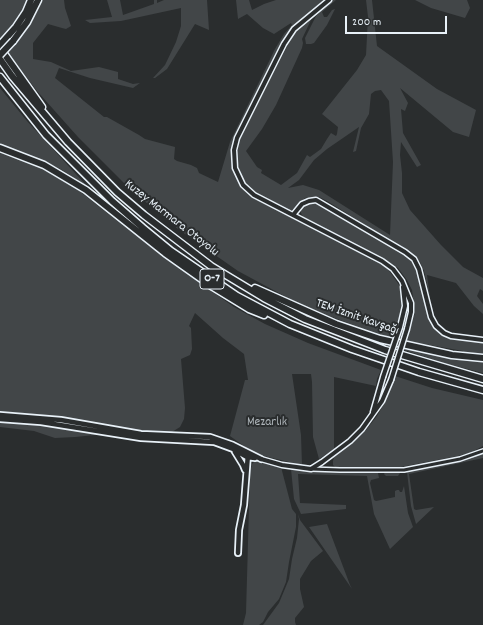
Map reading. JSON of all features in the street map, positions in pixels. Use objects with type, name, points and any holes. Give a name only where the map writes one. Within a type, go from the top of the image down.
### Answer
[{"type":"highway","points":[[0,55],[26,12],[31,0]]},
{"type":"highway","points":[[38,0],[27,22],[0,47],[68,142]]},
{"type":"highway","name":"Kuzey Marmara Otoyolu","points":[[0,59],[30,98],[68,142],[117,192],[179,243],[231,278],[264,298],[305,319],[385,350],[483,379]]},
{"type":"highway","name":"Kuzey Marmara Otoyolu","points":[[0,77],[46,135],[91,182],[143,228],[230,291],[290,324],[352,349],[419,372],[483,390]]},
{"type":"highway","points":[[0,148],[44,165],[68,179],[86,190],[165,254],[213,287],[249,309],[290,324]]},
{"type":"highway","name":"TEM İzmit Kavşağı","points":[[231,278],[308,313],[354,331],[408,346],[452,355],[483,358]]},
{"type":"main road","points":[[0,415],[62,421],[141,434],[210,437],[218,439],[248,454]]},
{"type":"main road","points":[[0,419],[41,422],[141,438],[184,439],[214,442],[261,459]]},
{"type":"main road","points":[[233,449],[246,473]]},
{"type":"main road","points":[[238,553],[248,454]]},
{"type":"main road","points":[[246,473],[249,463],[261,459]]},
{"type":"street","points":[[311,469],[350,441],[362,429],[382,401],[391,380],[411,312],[411,303],[402,281],[388,265],[260,199],[248,190],[240,179],[235,168],[234,150],[239,133],[291,33],[330,0]]},
{"type":"street","points":[[293,215],[302,204],[309,200],[316,200],[405,252],[414,260],[419,269],[431,317],[436,326],[444,333],[451,336],[483,340]]},
{"type":"street","points":[[371,417],[405,306],[402,281]]},
{"type":"street","points":[[261,459],[311,469],[404,470],[460,459],[483,450]]},
{"type":"green space","points":[[0,0],[28,0],[16,22],[0,39]]},
{"type":"green space","points":[[42,0],[64,0],[71,26],[66,29],[48,24],[33,43],[33,59],[51,62],[71,71],[99,67],[118,72],[118,79],[133,84],[140,83],[133,88],[90,78],[59,68],[55,78],[104,117],[107,117],[145,139],[175,147],[174,159],[197,168],[199,173],[218,182],[230,142],[275,49],[284,34],[292,25],[291,23],[274,34],[263,28],[247,14],[238,19],[236,0],[249,0],[252,10],[276,0],[326,0],[291,30],[279,49],[234,138],[232,146],[232,163],[236,177],[240,184],[244,190],[255,199],[386,267],[399,285],[402,303],[402,310],[392,338],[303,306],[238,271],[178,229],[130,189],[78,137],[37,91],[8,53],[31,23]]},
{"type":"green space","points":[[107,0],[120,0],[123,15],[154,4],[154,0],[157,0],[157,3],[164,0],[207,0],[209,30],[195,24],[167,69],[153,78],[165,65],[176,42],[181,26],[181,8],[121,21],[90,23],[85,20],[112,17]]},
{"type":"green space","points":[[333,0],[336,0],[322,12],[324,17],[327,17],[332,10],[335,9],[327,25],[314,43],[306,44],[305,38],[316,16]]},
{"type":"green space","points":[[366,0],[372,0],[377,46],[437,89],[476,110],[469,137],[453,132],[400,88],[408,103],[405,111],[401,109],[403,133],[421,165],[417,167],[401,142],[400,155],[402,193],[410,210],[441,245],[463,267],[483,278],[483,291],[480,289],[477,296],[483,304],[483,314],[474,306],[456,283],[427,275],[430,298],[424,271],[420,262],[415,256],[327,201],[319,197],[305,198],[292,210],[289,210],[254,192],[246,184],[241,175],[237,155],[240,138],[294,33],[311,20],[302,39],[302,48],[276,105],[262,129],[246,151],[257,167],[262,170],[261,173],[281,185],[297,173],[307,155],[310,157],[321,149],[331,133],[336,136],[338,127],[322,114],[357,70],[366,55],[368,17]],"holes":[[[381,90],[389,101],[393,162],[390,235],[319,190],[303,185],[288,188],[299,180],[314,160],[359,127],[353,152],[356,151],[361,128],[369,114],[371,94],[375,91]]]},
{"type":"green space","points":[[415,0],[467,0],[470,8],[465,18],[431,8]]},
{"type":"green space","points":[[0,88],[27,121],[87,186],[46,162],[18,150],[0,145]]},
{"type":"green space","name":"Mezarlık","points":[[0,153],[47,171],[78,190],[162,256],[234,307],[265,324],[308,343],[381,370],[376,386],[334,377],[334,449],[319,459],[313,437],[311,374],[292,374],[301,435],[302,465],[255,454],[230,436],[245,380],[248,380],[244,354],[223,338],[195,313],[189,326],[191,328],[192,349],[190,355],[181,359],[185,408],[184,419],[180,427],[172,432],[133,431],[62,417],[0,411]]},
{"type":"green space","points":[[310,203],[320,205],[404,254],[410,259],[419,278],[428,316],[434,327],[440,333],[450,338],[483,343],[483,354],[463,352],[407,341],[415,312],[412,290],[407,280],[398,268],[384,259],[303,217],[301,209]]},
{"type":"green space","points":[[405,348],[483,361],[483,373],[404,350]]},
{"type":"green space","points":[[395,376],[432,388],[483,400],[483,446],[470,453],[401,467],[335,467],[333,465],[334,457],[366,430],[377,416],[384,404]]},
{"type":"green space","points":[[0,419],[41,422],[105,434],[55,438],[34,431],[0,427]]},
{"type":"green space","points":[[483,454],[483,458],[409,474],[414,509],[434,507],[416,524],[411,506],[407,472],[448,464]]},
{"type":"green space","points":[[258,461],[281,467],[292,509],[296,514],[296,527],[286,582],[279,599],[268,612],[263,622],[259,625],[243,625],[246,613],[250,472],[252,464]]},
{"type":"green space","points":[[291,469],[325,472],[378,473],[379,478],[371,480],[370,483],[374,500],[376,501],[395,497],[395,491],[399,490],[402,492],[404,486],[408,513],[413,527],[390,549],[374,514],[367,476],[298,474],[300,503],[346,505],[346,509],[301,514],[294,499]]},
{"type":"green space","points":[[385,472],[400,473],[398,476],[386,476],[384,474]]},
{"type":"green space","points":[[298,514],[300,520],[323,551],[311,561],[300,579],[300,589],[304,607],[295,618],[296,625],[263,625],[279,603],[289,579],[297,538],[299,519]]},
{"type":"green space","points":[[327,524],[350,585],[352,589],[309,527]]}]
